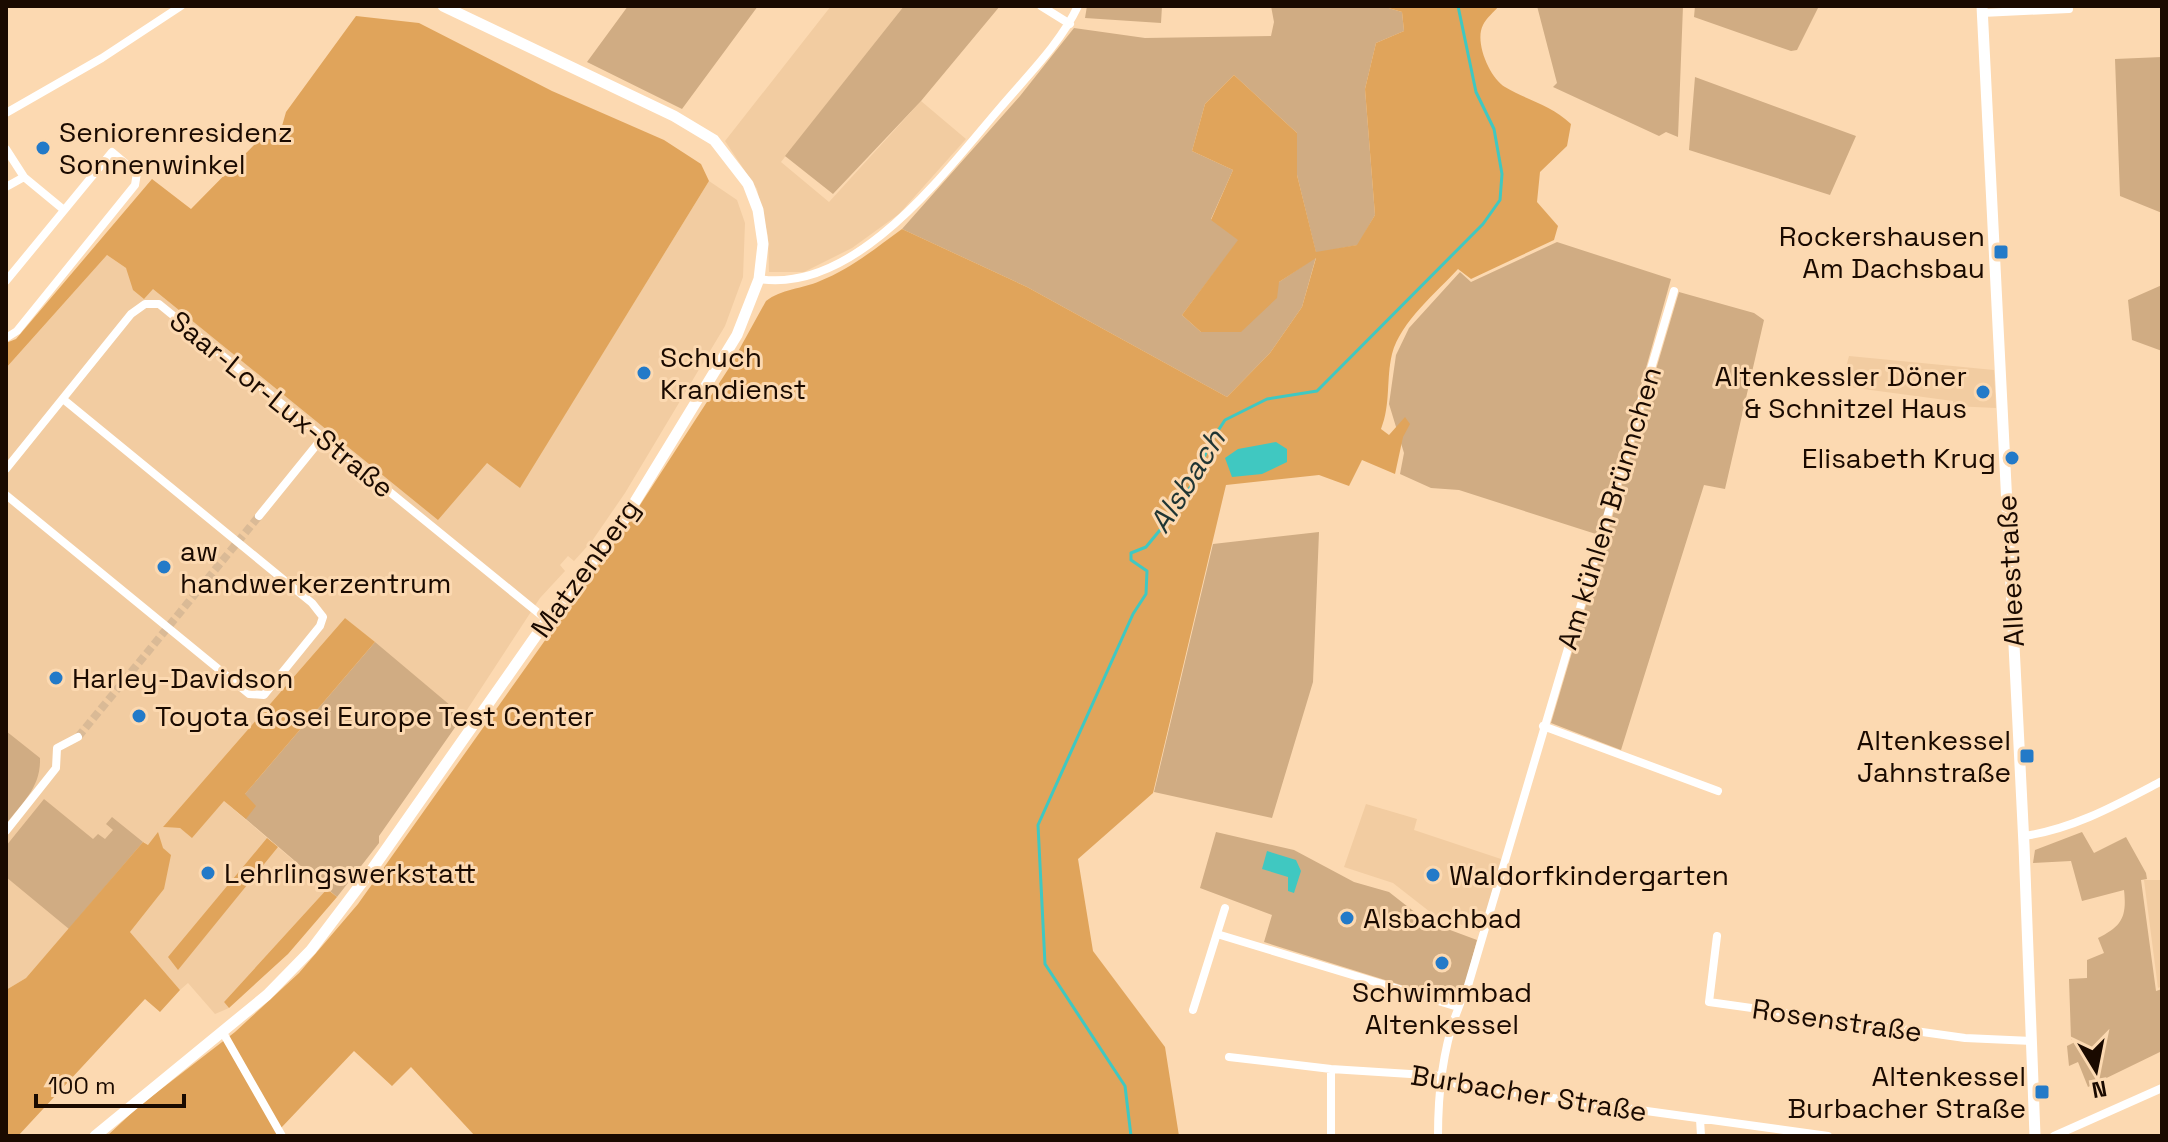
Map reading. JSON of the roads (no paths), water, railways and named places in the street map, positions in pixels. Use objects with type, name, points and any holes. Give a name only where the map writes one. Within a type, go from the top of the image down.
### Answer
[{"type":"street","points":[[6,113],[102,58],[181,6]]},
{"type":"street","name":"Matzenberg","points":[[95,1136],[267,995],[311,950],[373,868],[547,620],[622,523],[747,317],[759,279],[763,244],[758,210],[748,184],[714,140],[674,116],[443,6]]},
{"type":"street","points":[[1041,6],[1070,24]]},
{"type":"street","points":[[759,279],[805,279],[838,263],[882,234],[938,179],[1070,24],[1078,6]]},
{"type":"street","points":[[1982,10],[2069,9]]},
{"type":"street","name":"Alleestraße","points":[[1982,10],[2024,836],[2035,1136]]},
{"type":"street","points":[[6,149],[24,177],[64,210]]},
{"type":"street","points":[[6,281],[112,152],[137,173],[135,185],[24,322],[6,338]]},
{"type":"street","points":[[6,187],[24,177]]},
{"type":"street","name":"Am kühlen Brünnchen","points":[[1438,1136],[1442,1076],[1458,1007],[1467,989],[1674,291]]},
{"type":"street","name":"Saar-Lor-Lux-Straße","points":[[6,469],[131,314],[145,304],[159,304],[547,620]]},
{"type":"street","points":[[6,495],[249,694],[264,695],[320,626],[323,617],[312,603],[63,399]]},
{"type":"street","points":[[259,516],[323,437]]},
{"type":"street","points":[[1543,726],[1718,791]]},
{"type":"street","points":[[6,831],[56,768],[57,748],[78,737]]},
{"type":"street","points":[[2024,836],[2052,832],[2162,781]]},
{"type":"street","points":[[1193,1010],[1225,908]]},
{"type":"street","points":[[1217,934],[1458,1007]]},
{"type":"street","name":"Rosenstraße","points":[[1717,936],[1709,1002],[1965,1038],[2032,1041]]},
{"type":"street","points":[[222,1031],[282,1136]]},
{"type":"street","name":"Burbacher Straße","points":[[1229,1057],[1331,1069],[1442,1076],[1458,1085],[1791,1134],[1828,1136]]},
{"type":"street","points":[[1331,1069],[1331,1136]]},
{"type":"street","points":[[2054,1136],[2162,1088]]},
{"type":"street","points":[[1700,1119],[1701,1136]]},
{"type":"water","points":[[1276,442],[1287,449],[1287,462],[1262,474],[1232,477],[1225,458],[1238,449]]},
{"type":"water","points":[[1267,851],[1296,860],[1301,871],[1294,893],[1288,891],[1288,877],[1262,869]]},
{"type":"waterway","name":"Alsbach","points":[[1131,1136],[1125,1086],[1045,964],[1038,825],[1133,614],[1146,594],[1147,571],[1131,560],[1131,553],[1146,547],[1160,530],[1198,476],[1208,446],[1225,420],[1267,399],[1317,391],[1483,224],[1500,200],[1502,174],[1494,129],[1476,92],[1458,6]]},
{"type":"tunnel","points":[[78,737],[259,516]]},
{"type":"place","name":"Seniorenresidenz Sonnenwinkel","points":[[43,148]]},
{"type":"place","name":"Rockershausen Am Dachsbau","points":[[2001,252]]},
{"type":"place","name":"Schuch Krandienst","points":[[644,373]]},
{"type":"place","name":"Altenkessler Döner & Schnitzel Haus","points":[[1983,392]]},
{"type":"place","name":"Elisabeth Krug","points":[[2012,458]]},
{"type":"place","name":"aw handwerkerzentrum","points":[[164,567]]},
{"type":"place","name":"Harley-Davidson","points":[[56,678]]},
{"type":"place","name":"Toyota Gosei Europe Test Center","points":[[139,716]]},
{"type":"place","name":"Altenkessel Jahnstraße","points":[[2027,756]]},
{"type":"place","name":"Lehrlingswerkstatt","points":[[208,873]]},
{"type":"place","name":"Waldorfkindergarten","points":[[1433,875]]},
{"type":"place","name":"Alsbachbad","points":[[1347,918]]},
{"type":"place","name":"Schwimmbad Altenkessel","points":[[1442,963]]},
{"type":"place","name":"Altenkessel Burbacher Straße","points":[[2042,1092]]}]
